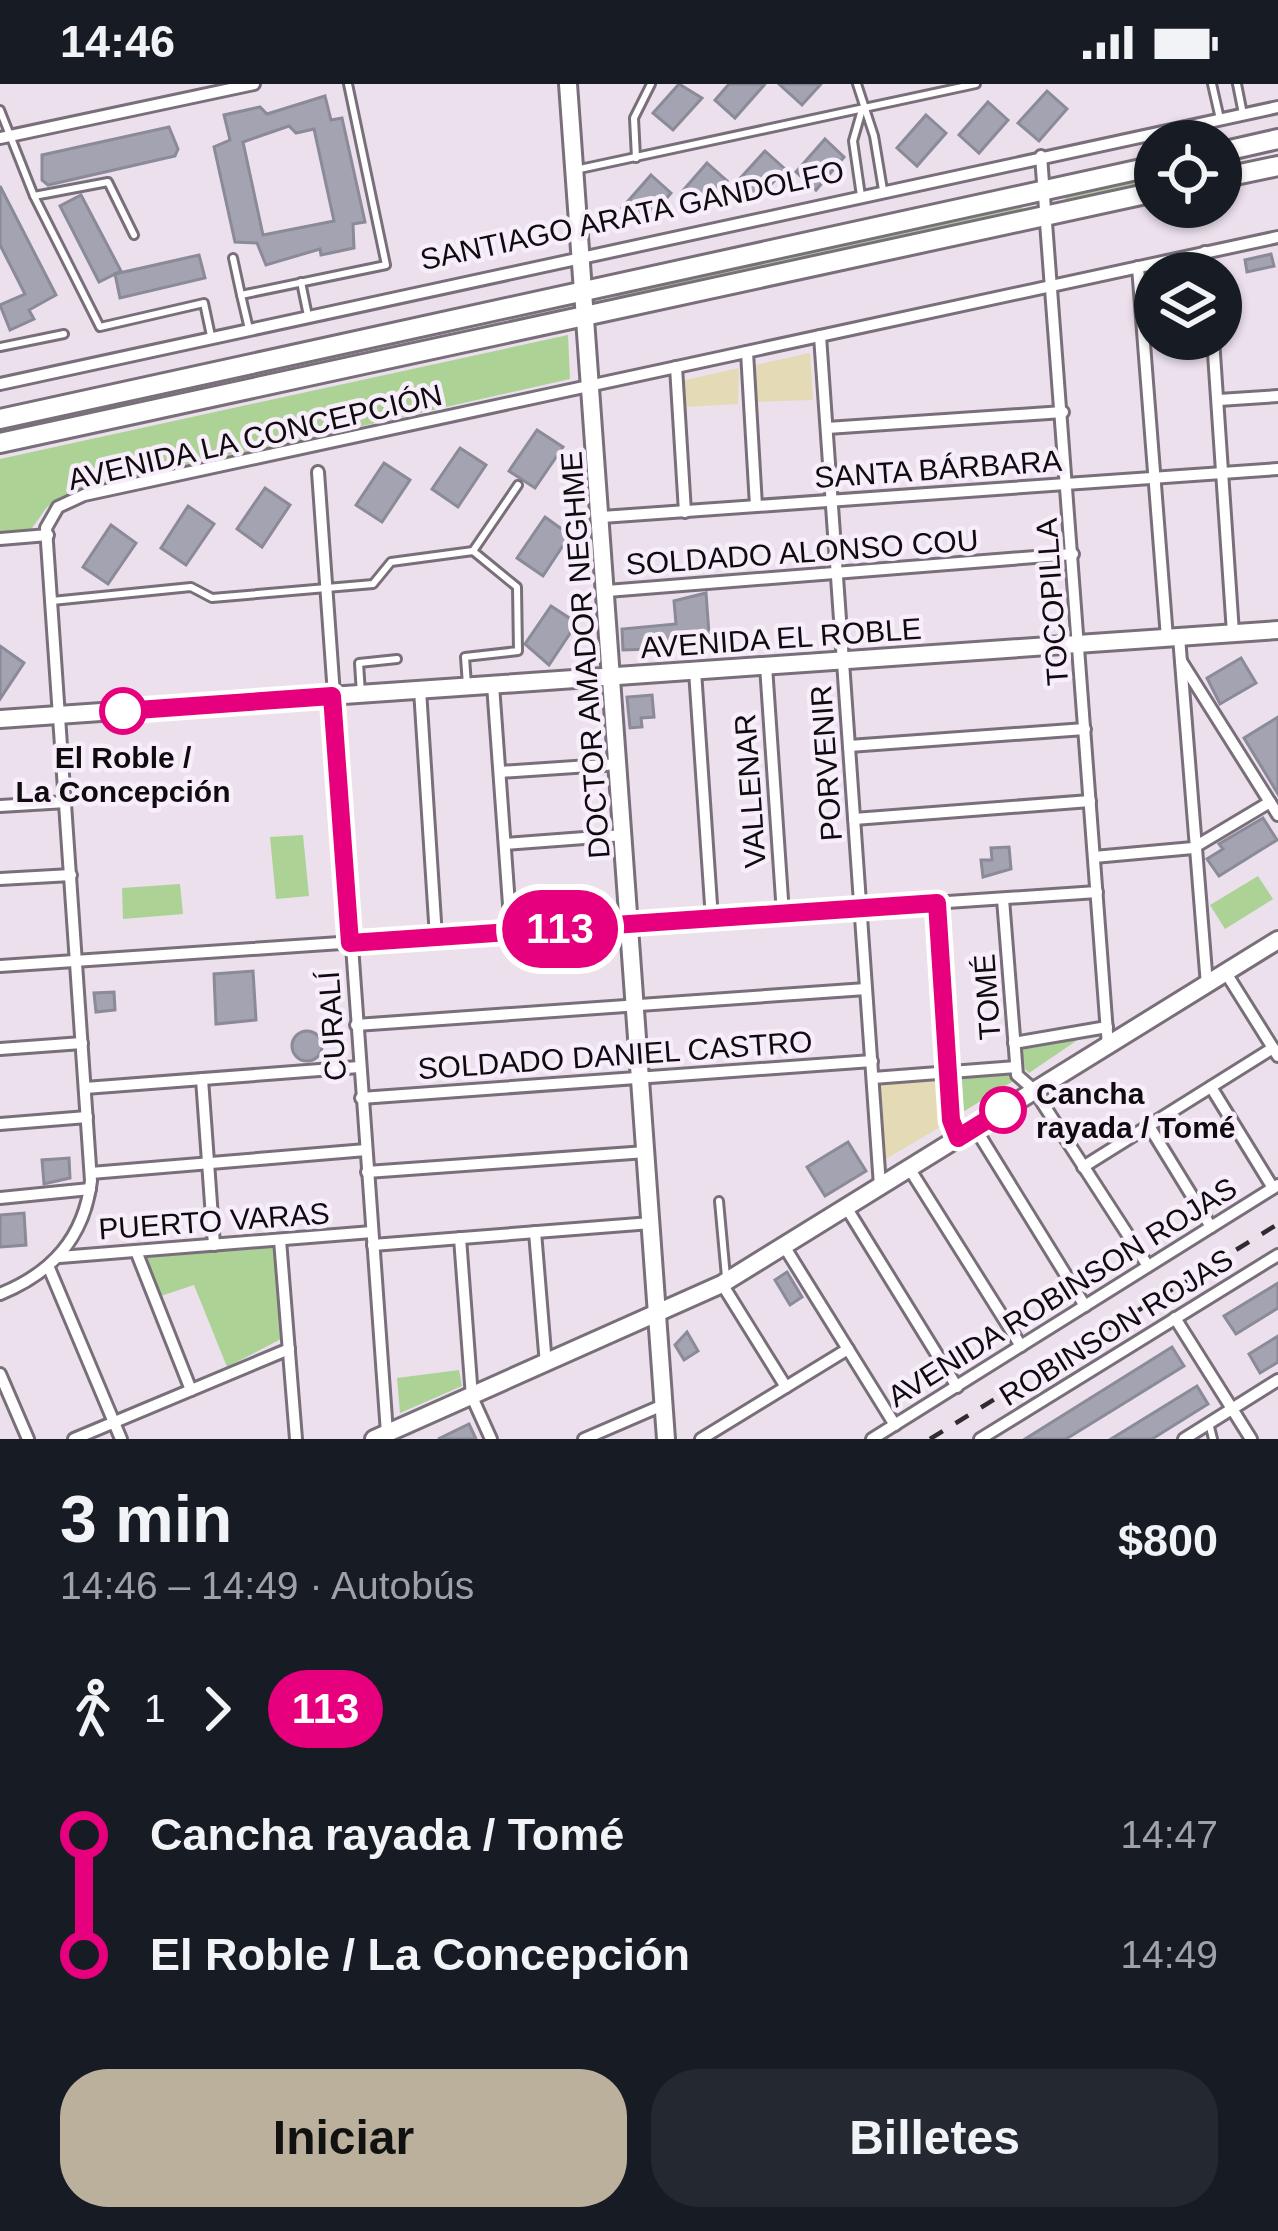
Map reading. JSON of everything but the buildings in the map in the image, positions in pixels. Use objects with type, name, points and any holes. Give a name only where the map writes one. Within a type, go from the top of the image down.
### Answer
[{"type":"main road","points":[[1242,147],[1278,139]]},
{"type":"main road","points":[[1242,174],[1278,166]]},
{"type":"main road","name":"SANTIAGO ARATA GANDOLFO","points":[[0,418],[1134,170]]},
{"type":"main road","points":[[0,443],[1134,197]]},
{"type":"street","points":[[5,137],[254,84]]},
{"type":"street","name":"DOCTOR AMADOR NEGHME","points":[[568,84],[666,1439]]},
{"type":"street","name":"SANTIAGO ARATA GANDOLFO","points":[[1,380],[1278,107]]},
{"type":"street","name":"TOCOPILLA","points":[[1041,156],[1107,1036]]},
{"type":"street","name":"AVENIDA LA CONCEPCIÓN","points":[[1205,252],[1278,237]]},
{"type":"street","name":"AVENIDA LA CONCEPCIÓN","points":[[0,1294],[60,1257],[77,1232],[90,1189],[47,535],[53,512],[84,495],[1134,268]]},
{"type":"street","name":"PORVENIR","points":[[820,336],[880,1186]]},
{"type":"street","points":[[746,352],[757,506]]},
{"type":"street","points":[[1145,360],[1154,478],[1173,637],[1180,659],[1207,985]]},
{"type":"street","points":[[1215,360],[1233,633]]},
{"type":"street","points":[[676,367],[685,512]]},
{"type":"street","points":[[1219,400],[1278,396]]},
{"type":"street","points":[[827,428],[1063,412]]},
{"type":"street","name":"SANTA BÁRBARA","points":[[602,518],[1278,469]]},
{"type":"street","name":"CURALÍ","points":[[318,472],[372,1239],[380,1436]]},
{"type":"street","points":[[0,539],[47,535]]},
{"type":"street","name":"SOLDADO ALONSO COU","points":[[607,591],[1073,554]]},
{"type":"street","name":"AVENIDA EL ROBLE","points":[[0,719],[1278,630]]},
{"type":"street","points":[[1180,659],[1278,815]]},
{"type":"street","name":"VALLENAR","points":[[766,666],[783,914]]},
{"type":"street","points":[[695,670],[712,919]]},
{"type":"street","points":[[494,685],[511,932]]},
{"type":"street","points":[[420,690],[436,937]]},
{"type":"street","points":[[849,746],[1085,728]]},
{"type":"street","points":[[500,772],[619,764]]},
{"type":"street","points":[[854,820],[1090,801]]},
{"type":"street","points":[[0,806],[66,802]]},
{"type":"street","points":[[1094,857],[1193,848],[1270,802]]},
{"type":"street","points":[[505,844],[624,835]]},
{"type":"street","points":[[0,879],[71,875]]},
{"type":"street","points":[[0,966],[1097,892]]},
{"type":"street","name":"TOMÉ","points":[[1003,899],[1017,1075],[1034,1090],[1148,1266]]},
{"type":"street","points":[[937,903],[951,1120],[958,1138]]},
{"type":"street","points":[[380,1436],[657,1316],[724,1282],[975,1128],[1107,1036],[1207,985],[1278,940]]},
{"type":"street","points":[[1083,1167],[1275,1052],[1226,973]]},
{"type":"street","points":[[356,1025],[866,989]]},
{"type":"street","points":[[1014,1043],[1107,1036]]},
{"type":"street","points":[[0,1049],[82,1043]]},
{"type":"street","name":"SOLDADO DANIEL CASTRO","points":[[362,1098],[872,1061]]},
{"type":"street","points":[[86,1088],[359,1067]]},
{"type":"street","points":[[873,1078],[1016,1067]]},
{"type":"street","points":[[202,1079],[214,1245]]},
{"type":"street","points":[[1210,1087],[1275,1186]]},
{"type":"street","points":[[0,1124],[87,1117]]},
{"type":"street","points":[[1149,1126],[1210,1227]]},
{"type":"street","points":[[975,1128],[1085,1306]]},
{"type":"street","points":[[91,1173],[365,1150]]},
{"type":"street","points":[[367,1172],[646,1152]]},
{"type":"street","points":[[909,1168],[1021,1346]]},
{"type":"street","name":"AVENIDA ROBINSON ROJAS","points":[[872,1439],[1275,1186]]},
{"type":"street","points":[[0,1198],[90,1189]]},
{"type":"street","points":[[846,1207],[957,1387]]},
{"type":"street","name":"PUERTO VARAS","points":[[60,1257],[280,1240],[460,1238],[651,1223]]},
{"type":"street","points":[[535,1232],[545,1365]]},
{"type":"street","points":[[460,1238],[472,1396],[490,1439]]},
{"type":"street","points":[[280,1240],[296,1439]]},
{"type":"street","points":[[784,1246],[895,1425]]},
{"type":"street","points":[[136,1251],[191,1390]]},
{"type":"street","name":"ROBINSON ROJAS","points":[[989,1437],[1278,1255]]},
{"type":"street","points":[[49,1268],[122,1439]]},
{"type":"street","points":[[724,1282],[786,1387]]},
{"type":"street","points":[[1175,1318],[1251,1439]]},
{"type":"street","points":[[74,1439],[289,1349]]},
{"type":"street","points":[[700,1439],[848,1349]]},
{"type":"street","points":[[0,1374],[28,1439]]},
{"type":"street","points":[[1184,1439],[1278,1380]]},
{"type":"street","points":[[584,1439],[663,1405]]},
{"type":"lane","points":[[242,295],[386,265],[348,84]]},
{"type":"lane","points":[[636,158],[634,118],[651,84]]},
{"type":"lane","points":[[856,84],[874,136],[883,190]]},
{"type":"lane","points":[[575,170],[976,84]]},
{"type":"lane","points":[[1212,84],[1220,119]]},
{"type":"lane","points":[[1237,84],[1243,114]]},
{"type":"lane","points":[[0,110],[5,137],[100,327],[205,303],[212,337]]},
{"type":"lane","points":[[860,196],[853,141],[862,110]]},
{"type":"lane","points":[[34,196],[108,182],[134,235]]},
{"type":"lane","points":[[232,258],[249,329]]},
{"type":"lane","points":[[301,282],[308,316]]},
{"type":"lane","points":[[0,347],[64,334]]},
{"type":"lane","points":[[52,601],[191,587],[212,598],[373,584],[392,562],[473,550],[518,484]]},
{"type":"lane","points":[[467,686],[464,658],[518,651],[517,587],[473,550]]},
{"type":"lane","points":[[361,694],[359,663],[397,659]]},
{"type":"lane","points":[[719,1201],[724,1282]]},
{"type":"lane","points":[[1209,1423],[1213,1439]]},
{"type":"green space","points":[[1134,177],[1134,189],[1068,203],[1065,199],[1070,191]]},
{"type":"green space","points":[[1021,203],[1023,211],[615,302],[616,292]]},
{"type":"green space","points":[[568,335],[570,379],[75,491],[47,507],[30,531],[0,534],[0,459]]},
{"type":"green space","points":[[303,835],[309,896],[276,899],[270,837]]},
{"type":"green space","points":[[1258,876],[1273,899],[1225,929],[1210,905]]},
{"type":"green space","points":[[180,884],[183,914],[123,919],[122,888]]},
{"type":"green space","points":[[1079,1039],[1029,1073],[1025,1069],[1021,1046]]},
{"type":"green space","points":[[1013,1070],[1015,1080],[953,1118],[948,1077]]},
{"type":"green space","points":[[276,1246],[283,1338],[227,1367],[194,1285],[161,1296],[145,1258]]},
{"type":"green space","points":[[459,1370],[462,1386],[400,1413],[397,1378]]},
{"type":"sand","points":[[810,353],[813,400],[754,402],[751,366]]},
{"type":"sand","points":[[739,368],[738,404],[683,407],[681,381]]},
{"type":"sand","points":[[938,1078],[945,1124],[881,1162],[876,1086]]},
{"type":"railway","points":[[930,1439],[1278,1224]]},
{"type":"bus line","name":"113","points":[[123,711],[332,696],[350,943],[937,903],[951,1120],[958,1138],[1003,1110]]},
{"type":"place","name":"El Roble / La Concepción","points":[[123,711]]},
{"type":"place","name":"Cancha rayada / Tomé","points":[[1003,1110]]}]
